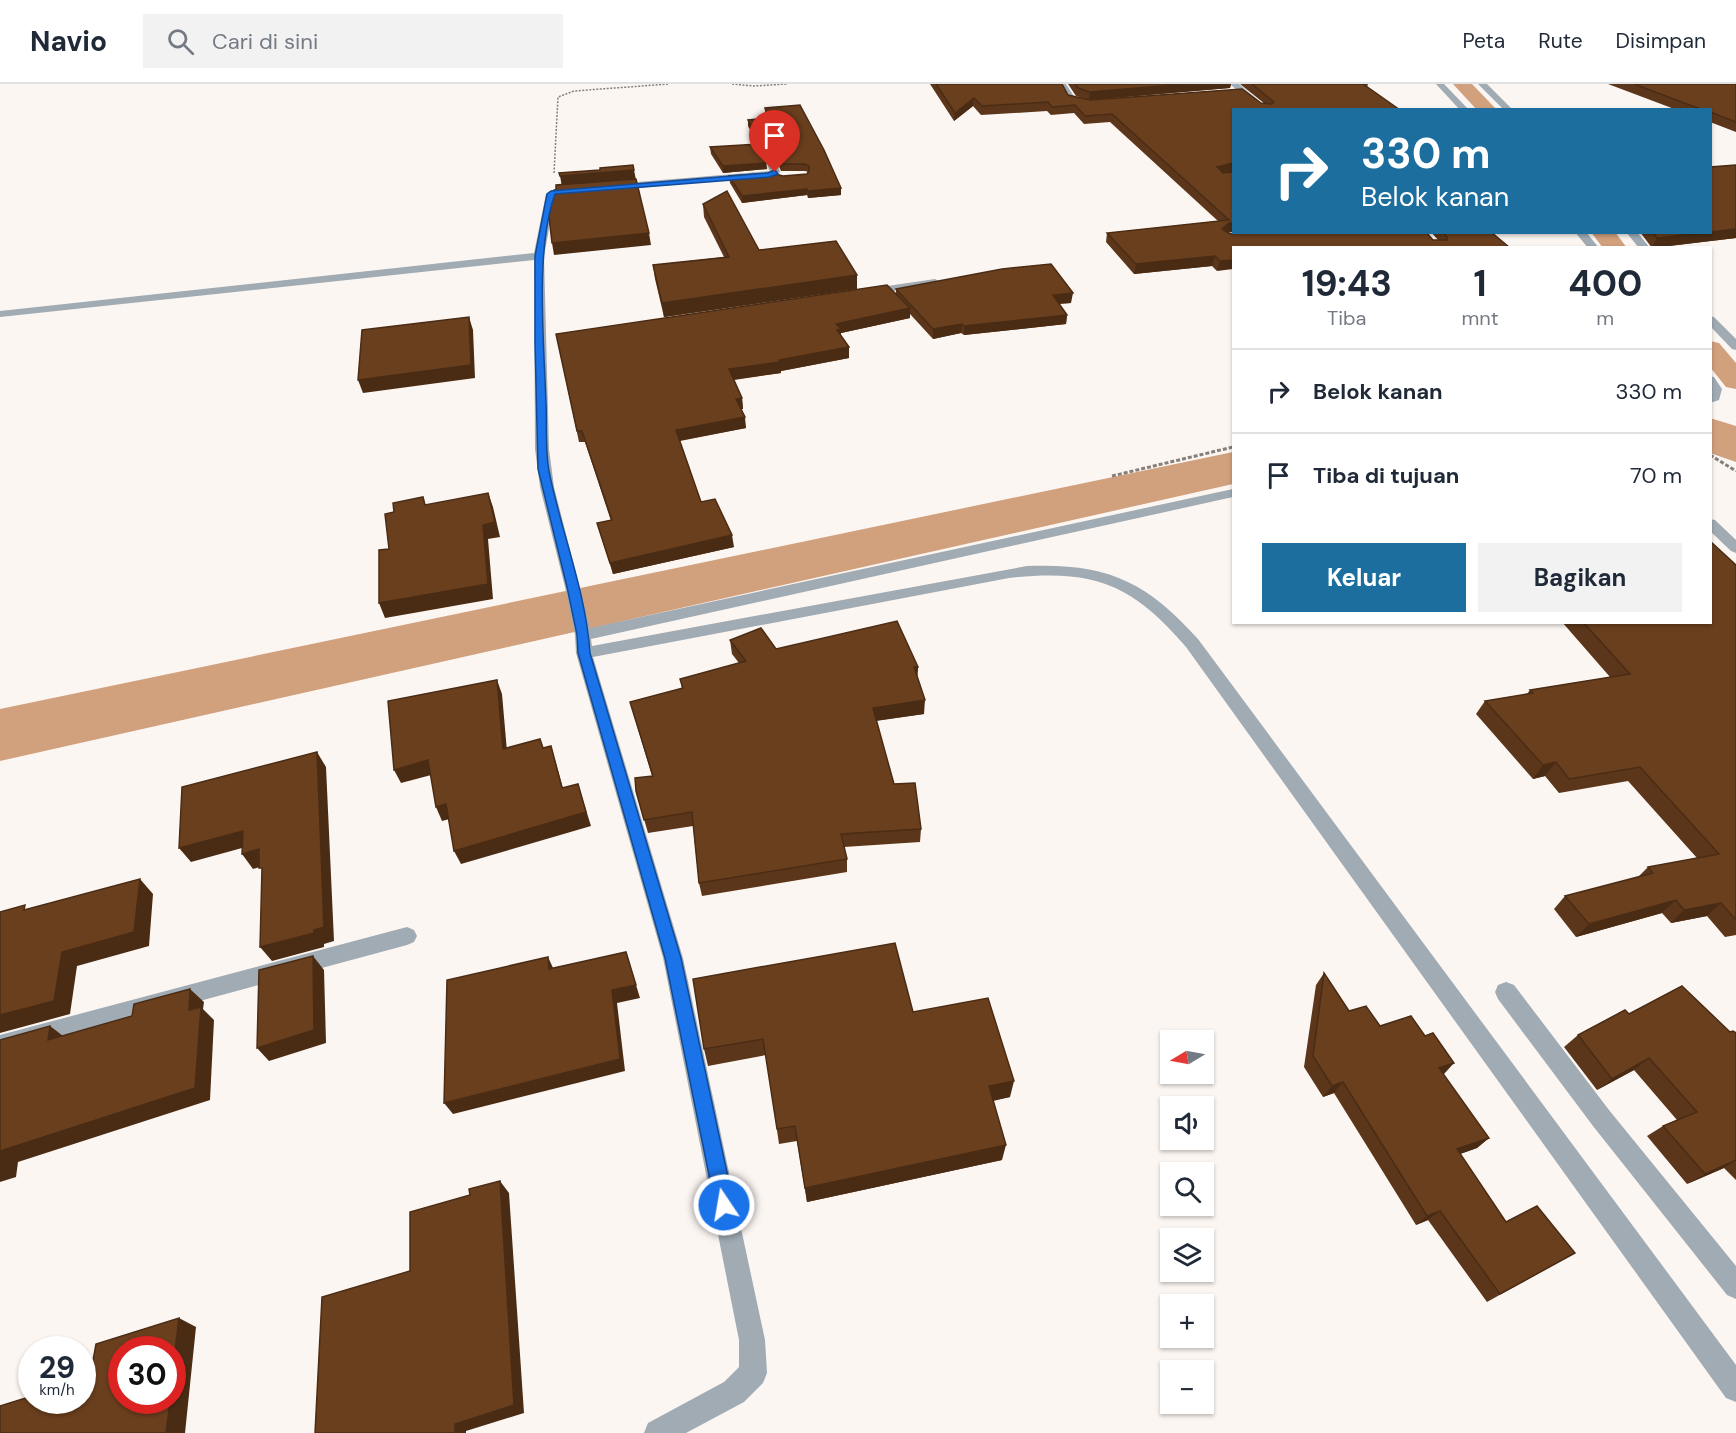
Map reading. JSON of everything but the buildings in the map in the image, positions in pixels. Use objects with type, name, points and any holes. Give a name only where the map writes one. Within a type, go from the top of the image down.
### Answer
[{"type":"street","points":[[1062,84],[1072,100],[1077,103],[1099,104]]},
{"type":"street","points":[[1440,84],[1463,108]]},
{"type":"street","points":[[1482,84],[1507,108]]},
{"type":"street","points":[[1233,88],[1243,92],[1263,108]]},
{"type":"street","points":[[605,188],[778,175],[763,144]]},
{"type":"street","points":[[581,189],[551,194],[539,256],[545,341],[543,469],[573,587],[582,636],[673,958],[752,1340],[753,1373],[734,1392],[658,1433]]},
{"type":"street","points":[[1582,234],[1592,246]]},
{"type":"street","points":[[1634,234],[1643,246]]},
{"type":"street","points":[[0,314],[539,256]]},
{"type":"street","points":[[853,294],[944,281]]},
{"type":"street","points":[[1712,321],[1736,346]]},
{"type":"street","points":[[1712,383],[1716,389],[1715,397],[1712,398]]},
{"type":"street","points":[[582,636],[1232,493]]},
{"type":"street","points":[[1712,525],[1736,548]]},
{"type":"street","points":[[582,636],[1037,569],[1074,571],[1097,576],[1119,583],[1145,596],[1168,615],[1192,643],[1736,1388]]},
{"type":"street","points":[[0,1045],[407,936]]},
{"type":"street","points":[[1506,992],[1601,1118],[1736,1286]]},
{"type":"path","points":[[554,192],[558,97],[574,91],[669,84]]},
{"type":"path","points":[[732,84],[754,86],[787,84]]},
{"type":"path","points":[[1112,476],[1232,447]]},
{"type":"path","points":[[1712,456],[1736,471]]},
{"type":"waterway","points":[[1462,84],[1486,108]]},
{"type":"waterway","points":[[1604,234],[1614,246]]},
{"type":"waterway","points":[[1712,351],[1736,381]]},
{"type":"waterway","points":[[1712,434],[1736,446]]},
{"type":"waterway","points":[[0,735],[1232,468]]},
{"type":"route","points":[[724,1205],[673,958],[584,653],[583,635],[573,587],[543,469],[539,256],[551,194],[554,192],[769,175],[775,172]]}]
